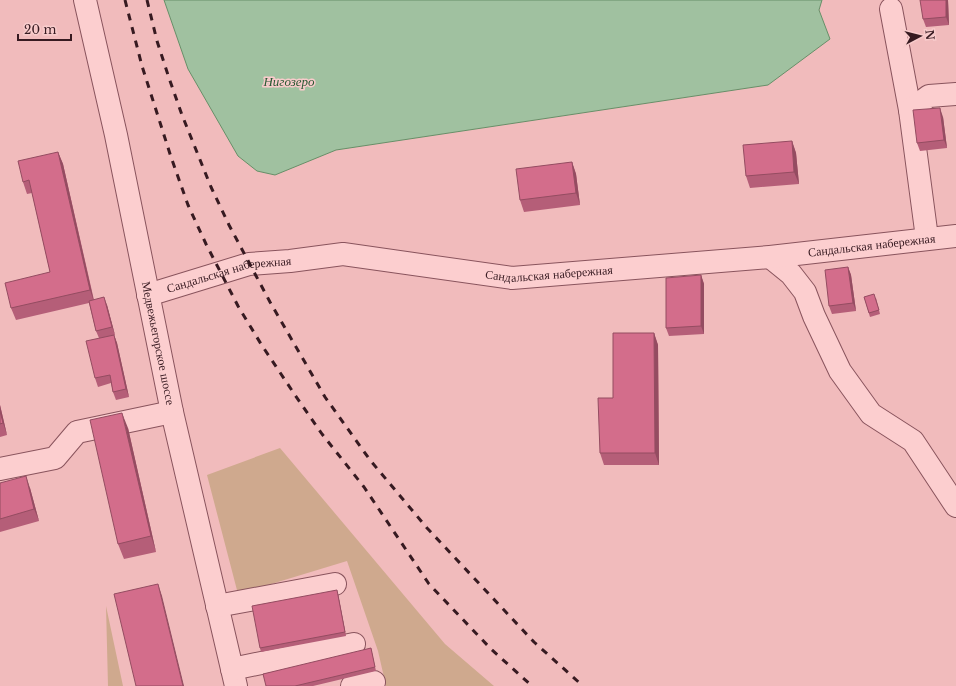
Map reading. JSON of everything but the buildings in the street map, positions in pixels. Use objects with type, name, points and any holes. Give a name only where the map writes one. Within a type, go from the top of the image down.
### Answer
[{"type":"street","name":"Медвежьегорское шоссе","points":[[85,0],[116,135],[172,412],[234,678]]},
{"type":"street","points":[[891,9],[910,110],[927,238]]},
{"type":"street","points":[[910,110],[929,96],[956,94]]},
{"type":"street","name":"Сандальская набережная","points":[[148,294],[249,264],[290,261],[343,254],[512,278],[770,256],[956,236]]},
{"type":"street","points":[[770,256],[791,274],[805,292],[814,316],[840,371],[871,414],[913,440],[956,506]]},
{"type":"street","points":[[0,470],[55,458],[77,432],[172,412]]},
{"type":"street","points":[[217,606],[335,584]]},
{"type":"street","points":[[234,678],[354,644]]},
{"type":"street","points":[[352,686],[374,682]]},
{"type":"shaded area","points":[[280,448],[445,644],[494,686],[386,686],[378,651],[347,561],[238,594],[207,475]]},
{"type":"shaded area","points":[[106,606],[123,686],[108,686]]},
{"type":"water","name":"Нигозеро","points":[[164,0],[822,0],[819,10],[830,39],[768,85],[336,150],[275,175],[257,171],[238,156],[188,69]]},
{"type":"railway","points":[[125,0],[142,66],[188,205],[238,306],[295,395],[322,434],[364,487],[429,584],[491,649],[532,686]]},
{"type":"railway","points":[[147,0],[157,41],[169,78],[211,187],[229,225],[270,302],[325,397],[370,460],[427,528],[534,642],[583,686]]}]
